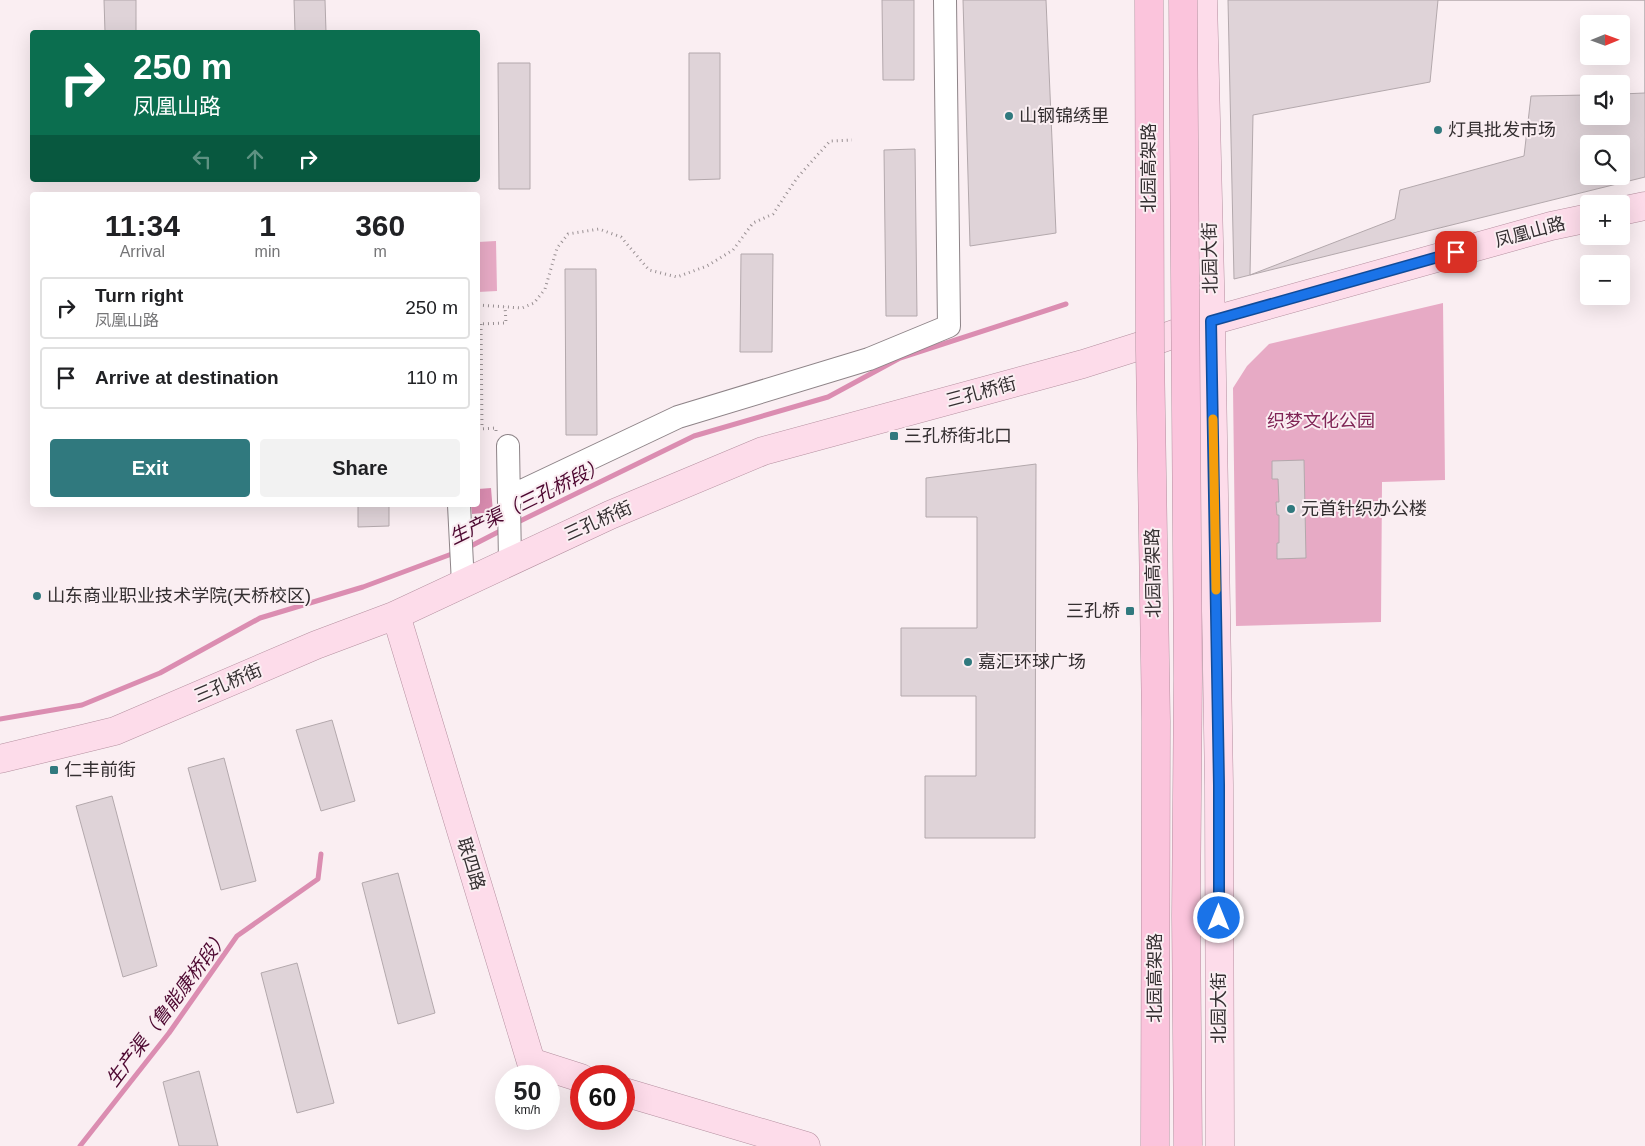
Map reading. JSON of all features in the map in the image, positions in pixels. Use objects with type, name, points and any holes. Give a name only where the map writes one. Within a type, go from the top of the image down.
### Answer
[{"type":"highway","name":"北园高架路","points":[[1149,0],[1150,351],[1156,721],[1155,1146]]},
{"type":"highway","name":"北园高架路","points":[[1183,0],[1188,678],[1186,916],[1188,1146]]},
{"type":"highway","points":[[1136,1146],[1136,1055],[1143,927],[1154,806],[1156,721]]},
{"type":"main road","points":[[1140,0],[1150,667],[1150,1146]]},
{"type":"main road","name":"北园大街","points":[[1203,0],[1219,785],[1220,1146]]},
{"type":"main road","points":[[1630,209],[1645,206]]},
{"type":"main road","name":"凤凰山路","points":[[1211,321],[1550,226],[1580,220]]},
{"type":"main road","name":"三孔桥街","points":[[0,759],[115,732],[316,645],[396,615],[463,584],[510,550],[610,514],[763,451],[1074,367],[1211,321]]},
{"type":"main road","name":"联四路","points":[[396,615],[531,1062],[570,1074]]},
{"type":"main road","points":[[635,1095],[806,1146]]},
{"type":"street","points":[[509,506],[678,416],[869,359],[949,326],[945,0]]},
{"type":"street","points":[[502,437],[509,506],[510,550]]},
{"type":"street","points":[[459,507],[463,584]]},
{"type":"path","points":[[480,305],[522,308],[534,303],[544,289],[557,248],[568,234],[599,229],[621,237],[649,270],[677,277],[707,266],[733,250],[753,223],[773,214],[797,178],[830,141],[852,140]]},
{"type":"path","points":[[480,324],[506,323],[505,306]]},
{"type":"path","points":[[480,359],[482,429],[502,437]]},
{"type":"green space","points":[[496,241],[497,291],[480,292],[480,242]]},
{"type":"green space","name":"织梦文化公园","points":[[1443,303],[1445,480],[1382,482],[1381,622],[1236,626],[1233,388],[1247,366],[1269,344]]},
{"type":"shaded area","points":[[491,488],[493,512],[472,514],[471,507],[480,507],[480,489]]},
{"type":"building","points":[[104,0],[136,0],[136,30],[105,30]]},
{"type":"building","points":[[294,0],[325,0],[326,30],[295,30]]},
{"type":"building","points":[[882,0],[914,0],[914,80],[883,80]]},
{"type":"building","name":"山钢锦绣里","points":[[963,0],[1046,0],[1056,233],[970,246]]},
{"type":"building","name":"灯具批发市场","points":[[1228,0],[1645,0],[1645,177],[1630,181],[1630,135],[1580,135],[1580,185],[1613,185],[1234,279]]},
{"type":"building","points":[[1438,0],[1645,0],[1645,93],[1630,94],[1630,75],[1580,75],[1580,95],[1531,96],[1524,156],[1400,190],[1395,219],[1250,275],[1253,115],[1430,82]]},
{"type":"building","points":[[689,53],[720,53],[720,179],[689,180]]},
{"type":"building","points":[[498,63],[530,63],[530,189],[499,189]]},
{"type":"building","points":[[915,149],[917,316],[886,316],[884,150]]},
{"type":"building","points":[[741,254],[773,254],[772,352],[740,352]]},
{"type":"building","points":[[565,269],[596,269],[597,435],[566,435]]},
{"type":"building","name":"元首针织办公楼","points":[[1304,460],[1306,558],[1277,559],[1277,543],[1279,543],[1279,515],[1277,515],[1276,502],[1279,502],[1278,479],[1272,479],[1272,461]]},
{"type":"building","name":"嘉汇环球广场","points":[[1036,464],[1035,838],[925,838],[925,776],[976,776],[976,696],[901,696],[901,628],[977,628],[977,517],[926,517],[926,478]]},
{"type":"building","points":[[358,507],[389,507],[389,526],[358,527]]},
{"type":"building","points":[[332,720],[355,801],[321,811],[296,730]]},
{"type":"building","points":[[224,758],[256,881],[221,890],[188,768]]},
{"type":"building","points":[[112,796],[157,966],[123,977],[76,806]]},
{"type":"building","points":[[398,873],[435,1013],[398,1024],[362,883]]},
{"type":"building","points":[[297,963],[334,1103],[297,1113],[261,973]]},
{"type":"building","points":[[199,1071],[218,1146],[179,1146],[163,1082]]},
{"type":"waterway","name":"生产渠（三孔桥段）","points":[[516,523],[694,436],[828,397],[900,358],[1066,304]]},
{"type":"waterway","name":"生产渠（三孔桥段）","points":[[467,548],[504,529]]},
{"type":"waterway","name":"生产渠（三孔桥段）","points":[[0,719],[82,705],[160,673],[260,618],[363,587],[457,552]]},
{"type":"waterway","name":"生产渠（鲁能康桥段）","points":[[80,1146],[169,1033],[237,936],[318,879],[321,854]]},
{"type":"slow traffic","points":[[1213,419],[1216,590]]},
{"type":"place","name":"山钢锦绣里","points":[[1009,116]]},
{"type":"place","name":"灯具批发市场","points":[[1438,130]]},
{"type":"place","name":"三孔桥街北口","points":[[894,436]]},
{"type":"place","name":"元首针织办公楼","points":[[1291,509]]},
{"type":"place","name":"山东商业职业技术学院(天桥校区)","points":[[37,596]]},
{"type":"place","name":"三孔桥","points":[[1130,611]]},
{"type":"place","name":"嘉汇环球广场","points":[[968,662]]},
{"type":"place","name":"仁丰前街","points":[[54,770]]},
{"type":"route","points":[[1219,918],[1219,785],[1211,321],[1456,252]]}]
